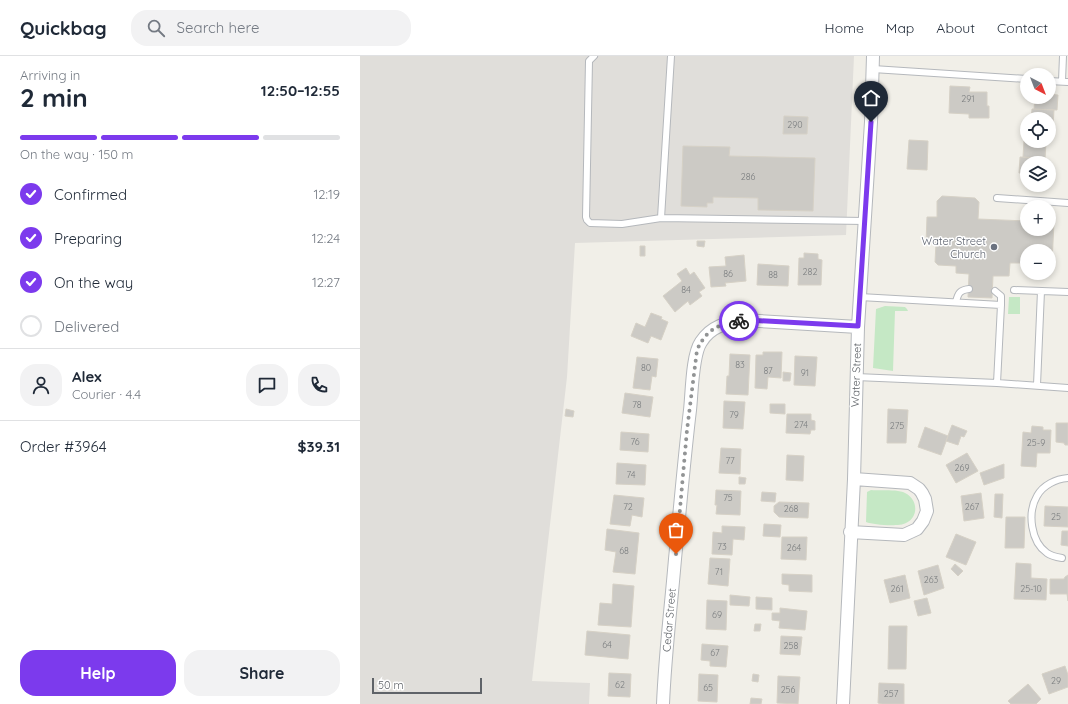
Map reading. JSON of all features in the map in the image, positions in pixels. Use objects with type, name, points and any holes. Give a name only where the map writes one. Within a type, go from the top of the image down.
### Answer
[{"type":"street","name":"Water Street","points":[[843,704],[850,532],[854,479],[858,326],[874,56]]},
{"type":"street","name":"Cedar Street","points":[[663,704],[665,662],[687,430],[696,358],[701,342],[718,326],[743,320],[858,326]]},
{"type":"street","points":[[850,532],[904,535],[917,529],[923,521],[927,511],[925,499],[922,493],[910,483],[854,479]]},
{"type":"lane","points":[[594,56],[589,61],[587,220],[592,224],[622,224],[662,218],[865,221]]},
{"type":"lane","points":[[662,218],[670,56]]},
{"type":"lane","points":[[1063,56],[1065,82]]},
{"type":"lane","points":[[873,69],[1020,79]]},
{"type":"lane","points":[[997,198],[1068,203]]},
{"type":"lane","points":[[956,302],[958,294],[969,289]]},
{"type":"lane","points":[[1014,290],[1068,292]]},
{"type":"lane","points":[[995,291],[1001,296],[997,383]]},
{"type":"lane","points":[[1037,385],[1041,291]]},
{"type":"lane","points":[[860,297],[1001,305]]},
{"type":"lane","points":[[856,377],[1037,385],[1068,388]]},
{"type":"lane","points":[[1062,558],[1052,556],[1037,543],[1034,537],[1032,525],[1033,512],[1037,496],[1042,489],[1057,480],[1068,478]]},
{"type":"shaded area","points":[[360,56],[854,56],[846,235],[575,243],[567,377],[532,681],[590,683],[589,704],[360,704]]},
{"type":"green space","points":[[1009,297],[1020,297],[1020,314],[1008,314]]},
{"type":"green space","points":[[885,306],[905,307],[908,311],[895,311],[893,371],[873,368],[876,309]]},
{"type":"green space","points":[[871,490],[905,493],[912,499],[914,504],[915,512],[913,517],[906,523],[898,525],[880,525],[866,522],[867,492]]},
{"type":"building","points":[[950,86],[970,87],[969,92],[987,92],[989,118],[969,118],[969,114],[949,113]]},
{"type":"building","points":[[1056,95],[1058,95],[1057,110],[1034,109],[1034,104],[1056,104]]},
{"type":"building","points":[[1032,109],[1054,110],[1054,112],[1032,112]]},
{"type":"building","points":[[784,116],[808,117],[807,134],[783,134]]},
{"type":"building","points":[[909,140],[928,141],[927,170],[907,169]]},
{"type":"building","points":[[683,146],[730,147],[729,156],[815,158],[813,211],[758,210],[758,198],[713,197],[713,203],[707,203],[707,207],[681,206]]},
{"type":"building","points":[[1024,148],[1046,148],[1045,156],[1023,156]]},
{"type":"building","name":"Water Street Church","points":[[942,196],[975,198],[979,202],[978,219],[1020,221],[1020,236],[1053,236],[1053,244],[1020,244],[1020,263],[1010,263],[1009,276],[993,276],[992,298],[968,297],[969,274],[956,273],[956,266],[938,265],[935,262],[936,243],[926,243],[927,217],[937,217],[937,201]]},
{"type":"building","points":[[697,241],[705,241],[704,247],[697,246]]},
{"type":"building","points":[[640,246],[645,246],[645,256],[640,256]]},
{"type":"building","points":[[804,253],[818,254],[818,259],[822,260],[821,285],[798,285],[799,258],[804,258]]},
{"type":"building","points":[[744,255],[746,281],[725,283],[726,286],[711,287],[709,267],[726,266],[725,257]]},
{"type":"building","points":[[758,264],[789,266],[788,286],[757,285]]},
{"type":"building","points":[[686,268],[690,275],[694,272],[705,288],[699,292],[702,296],[690,305],[688,301],[675,312],[663,296],[682,281],[677,274]]},
{"type":"building","points":[[651,313],[662,317],[661,319],[668,322],[661,340],[651,336],[648,343],[631,336],[636,323],[645,327]]},
{"type":"building","points":[[763,352],[782,352],[781,378],[768,377],[767,389],[755,388],[756,355],[763,355]]},
{"type":"building","points":[[730,354],[750,355],[748,395],[726,394]]},
{"type":"building","points":[[795,356],[817,357],[815,386],[794,385]]},
{"type":"building","points":[[637,357],[658,359],[656,377],[652,376],[650,390],[633,388]]},
{"type":"building","points":[[783,372],[791,373],[790,381],[783,381]]},
{"type":"building","points":[[625,393],[653,397],[650,417],[622,413]]},
{"type":"building","points":[[724,401],[745,402],[743,429],[723,428]]},
{"type":"building","points":[[770,404],[785,404],[785,414],[770,413]]},
{"type":"building","points":[[566,409],[574,411],[573,417],[565,416]]},
{"type":"building","points":[[888,409],[908,410],[906,443],[887,443]]},
{"type":"building","points":[[787,414],[811,414],[811,420],[815,421],[815,430],[811,430],[810,434],[786,433]]},
{"type":"building","points":[[1056,423],[1068,423],[1068,445],[1056,442]]},
{"type":"building","points":[[952,425],[967,431],[964,437],[961,436],[958,445],[946,441]]},
{"type":"building","points":[[1032,426],[1043,427],[1043,430],[1051,430],[1050,453],[1037,453],[1036,467],[1021,466],[1023,432],[1031,433]]},
{"type":"building","points":[[925,427],[948,436],[941,455],[918,447]]},
{"type":"building","points":[[621,432],[649,434],[648,452],[620,450]]},
{"type":"building","points":[[721,448],[741,449],[740,474],[719,473]]},
{"type":"building","points":[[967,453],[978,471],[956,483],[946,465]]},
{"type":"building","points":[[787,455],[804,456],[803,481],[786,480]]},
{"type":"building","points":[[617,463],[646,465],[645,485],[616,484]]},
{"type":"building","points":[[1004,464],[1004,478],[984,485],[980,473]]},
{"type":"building","points":[[739,477],[746,478],[745,484],[739,484]]},
{"type":"building","points":[[716,490],[741,491],[740,515],[716,514]]},
{"type":"building","points":[[762,492],[776,493],[775,502],[761,501]]},
{"type":"building","points":[[981,493],[984,518],[964,521],[961,496]]},
{"type":"building","points":[[995,494],[1003,494],[1002,518],[994,517]]},
{"type":"building","points":[[614,495],[644,498],[642,517],[632,515],[630,526],[610,524]]},
{"type":"building","points":[[779,502],[809,503],[808,518],[779,517],[774,512],[774,506]]},
{"type":"building","points":[[1045,506],[1068,507],[1068,527],[1044,526]]},
{"type":"building","points":[[1006,517],[1025,517],[1024,548],[1005,548]]},
{"type":"building","points":[[764,524],[781,525],[780,537],[763,536]]},
{"type":"building","points":[[722,526],[745,527],[744,540],[733,539],[732,555],[712,554],[713,532],[722,533]]},
{"type":"building","points":[[607,529],[639,533],[635,574],[613,572],[616,552],[605,550]]},
{"type":"building","points":[[1062,531],[1068,531],[1068,546],[1061,545]]},
{"type":"building","points":[[956,534],[976,542],[966,565],[946,557]]},
{"type":"building","points":[[782,537],[807,537],[806,560],[781,559]]},
{"type":"building","points":[[710,558],[730,559],[728,586],[708,584]]},
{"type":"building","points":[[1016,563],[1031,564],[1031,578],[1047,579],[1046,600],[1014,599]]},
{"type":"building","points":[[955,564],[963,571],[958,576],[951,569]]},
{"type":"building","points":[[938,565],[944,588],[924,595],[918,571]]},
{"type":"building","points":[[782,574],[812,575],[812,592],[789,591],[789,585],[782,584]]},
{"type":"building","points":[[905,575],[910,598],[890,603],[884,580]]},
{"type":"building","points":[[1068,575],[1068,601],[1067,594],[1050,594],[1050,579],[1064,579]]},
{"type":"building","points":[[613,584],[634,586],[631,627],[598,625],[600,603],[612,604]]},
{"type":"building","points":[[730,595],[750,597],[749,606],[730,605]]},
{"type":"building","points":[[756,597],[772,598],[772,610],[756,609]]},
{"type":"building","points":[[927,598],[931,613],[918,616],[914,601]]},
{"type":"building","points":[[707,600],[727,601],[726,630],[706,629]]},
{"type":"building","points":[[780,608],[807,611],[805,630],[779,628],[780,621],[772,620],[772,613],[780,613]]},
{"type":"building","points":[[755,624],[761,624],[760,631],[754,631]]},
{"type":"building","points":[[889,626],[907,626],[906,669],[888,669]]},
{"type":"building","points":[[587,631],[630,635],[628,659],[585,655]]},
{"type":"building","points":[[781,636],[802,637],[800,655],[780,654]]},
{"type":"building","points":[[702,644],[728,646],[726,667],[710,666],[710,661],[701,660]]},
{"type":"building","points":[[1065,666],[1068,675],[1068,687],[1049,694],[1042,674]]},
{"type":"building","points":[[609,673],[631,674],[630,697],[608,696]]},
{"type":"building","points":[[699,674],[718,675],[717,702],[698,701]]},
{"type":"building","points":[[753,674],[759,675],[758,682],[752,681]]},
{"type":"building","points":[[778,676],[800,677],[798,704],[777,703]]},
{"type":"building","points":[[879,683],[904,684],[904,704],[878,703]]},
{"type":"building","points":[[1028,684],[1041,699],[1036,704],[1011,704],[1008,701]]},
{"type":"building","points":[[751,698],[762,699],[761,704],[750,704]]},
{"type":"way so far","points":[[676,554],[687,430],[697,350],[701,342],[718,326],[739,321]]},
{"type":"place","name":"Water Street Church","points":[[994,247]]},
{"type":"route","points":[[739,321],[746,320],[858,326],[871,122]]}]
